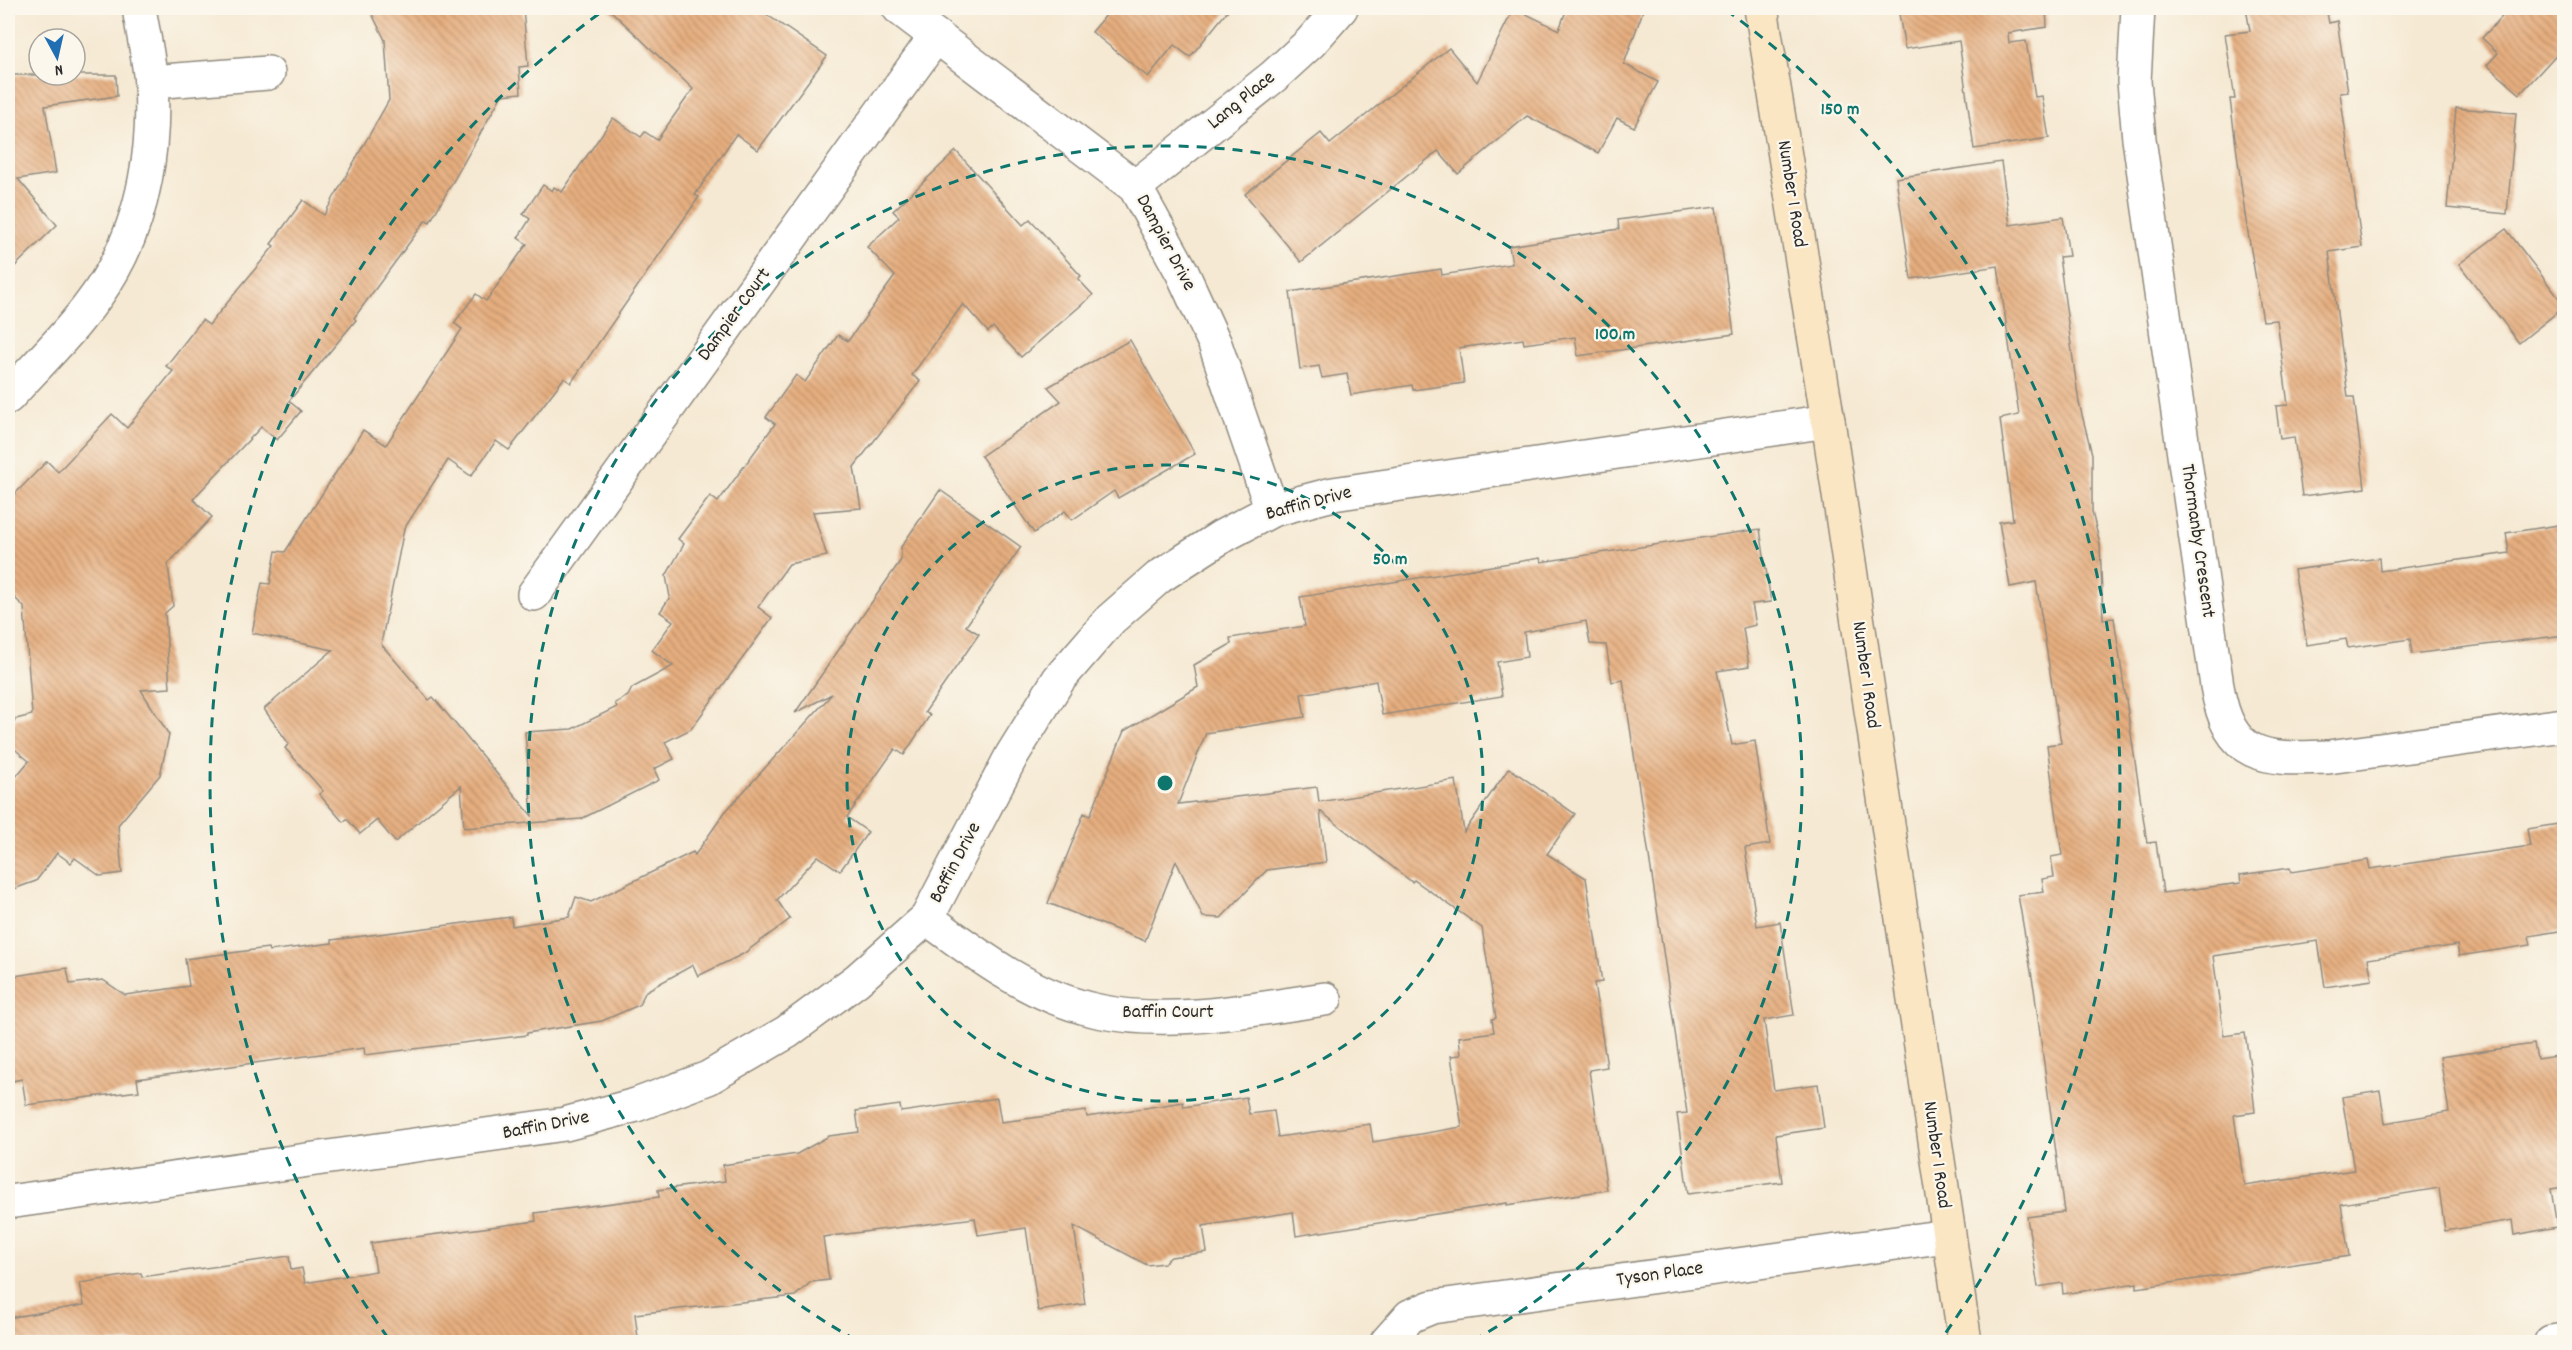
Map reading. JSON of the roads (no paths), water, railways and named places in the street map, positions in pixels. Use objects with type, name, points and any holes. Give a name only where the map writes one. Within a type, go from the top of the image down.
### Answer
[{"type":"main road","name":"Number 1 Road","points":[[1761,8],[1828,420],[1947,1236],[1965,1342]]},
{"type":"street","points":[[8,397],[83,313],[113,270],[144,189],[150,146],[151,82],[139,8]]},
{"type":"street","name":"Dampier Drive","points":[[899,8],[1135,187],[1182,272],[1215,344],[1272,510]]},
{"type":"street","name":"Lang Place","points":[[1135,187],[1274,76],[1310,43],[1341,8]]},
{"type":"street","name":"Thormanby Crescent","points":[[2138,8],[2134,81],[2139,139],[2217,686],[2220,704],[2232,731],[2245,747],[2267,757],[2290,759],[2328,757],[2565,725]]},
{"type":"street","name":"Dampier Court","points":[[534,594],[936,36]]},
{"type":"street","points":[[151,82],[268,73]]},
{"type":"street","name":"Baffin Drive","points":[[8,1202],[565,1125],[636,1105],[708,1078],[787,1032],[856,981],[927,918],[1012,755],[1059,679],[1111,619],[1159,577],[1221,537],[1272,510],[1333,494],[1828,420]]},
{"type":"street","name":"Baffin Court","points":[[927,918],[992,966],[1048,995],[1099,1012],[1169,1016],[1226,1013],[1325,999]]},
{"type":"street","name":"Tyson Place","points":[[1387,1342],[1410,1316],[1432,1306],[1947,1236]]},
{"type":"street","points":[[2551,1342],[2565,1341]]}]
